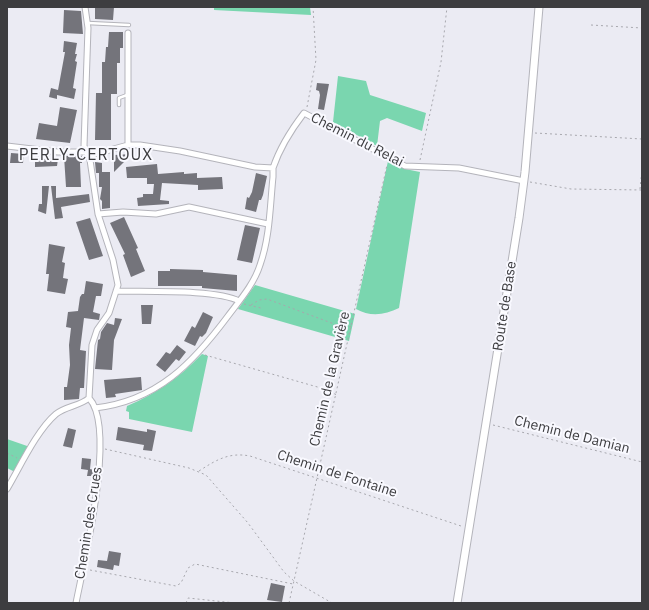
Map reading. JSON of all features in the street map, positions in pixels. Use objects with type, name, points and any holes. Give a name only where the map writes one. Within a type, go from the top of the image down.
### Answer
[{"type":"main road","name":"Route de Base","points":[[457,603],[470,529],[524,181],[539,7]]},
{"type":"street","points":[[7,489],[52,417],[64,409],[89,398],[92,345],[97,330],[109,313],[118,285],[115,265],[98,214],[87,154],[84,146],[87,23],[85,7]]},
{"type":"street","points":[[128,33],[128,145]]},
{"type":"street","name":"Chemin du Relai","points":[[273,168],[286,138],[296,122],[304,113],[405,166],[459,168],[524,181]]},
{"type":"street","points":[[7,146],[87,154],[128,145],[180,151],[255,167],[273,168],[268,224],[260,266],[239,301],[198,353],[183,368],[146,394],[112,406],[95,408]]},
{"type":"street","points":[[98,214],[123,212],[156,214],[189,207],[268,224]]},
{"type":"street","points":[[116,291],[202,294],[233,298],[239,301]]},
{"type":"street","name":"Chemin des Crues","points":[[76,603],[96,497],[100,448],[95,408],[94,404],[89,398]]},
{"type":"lane","points":[[87,23],[129,25]]},
{"type":"lane","points":[[119,105],[122,95],[128,95]]},
{"type":"path","points":[[304,113],[308,105],[315,70],[312,7]]},
{"type":"path","points":[[419,167],[441,62],[447,7]]},
{"type":"path","points":[[591,25],[642,28]]},
{"type":"path","points":[[529,132],[642,139]]},
{"type":"path","name":"Chemin de la Gravière","points":[[289,603],[353,326],[389,158]]},
{"type":"path","points":[[524,181],[571,189],[641,190],[642,170]]},
{"type":"path","points":[[251,306],[259,300],[267,299],[345,328],[353,326]]},
{"type":"path","points":[[239,301],[261,308]]},
{"type":"path","points":[[198,353],[314,386],[337,395]]},
{"type":"path","name":"Chemin de Damian","points":[[497,426],[642,462]]},
{"type":"path","points":[[100,448],[199,471],[214,482],[248,523],[278,566],[294,582],[332,603]]},
{"type":"path","points":[[7,453],[23,462]]},
{"type":"path","name":"Chemin de Fontaine","points":[[199,471],[222,457],[239,454],[250,456],[470,529]]},
{"type":"path","points":[[83,568],[176,586],[181,583],[188,568],[195,564],[294,584]]},
{"type":"path","points":[[186,603],[188,598],[235,603]]},
{"type":"green space","points":[[214,7],[310,7],[311,15],[214,10]]},
{"type":"green space","points":[[338,76],[366,81],[370,95],[426,113],[422,131],[387,118],[380,121],[377,146],[333,122]]},
{"type":"green space","points":[[388,161],[405,169],[420,172],[399,308],[383,314],[372,314],[361,312],[356,309]]},
{"type":"green space","points":[[255,285],[355,314],[349,341],[238,309]]},
{"type":"green space","points":[[202,354],[208,356],[192,432],[129,419],[129,412],[126,411],[127,406],[148,396],[167,384]]},
{"type":"green space","points":[[7,439],[30,447],[15,472],[7,468]]},
{"type":"building","points":[[95,7],[114,7],[113,20],[95,19]]},
{"type":"building","points":[[64,10],[81,11],[83,34],[63,33]]},
{"type":"building","points":[[109,32],[123,32],[123,48],[120,48],[120,63],[117,63],[117,94],[111,94],[111,140],[95,140],[96,93],[102,93],[102,62],[105,62]]},
{"type":"building","points":[[64,41],[77,43],[75,54],[77,54],[75,61],[77,62],[73,88],[76,89],[74,99],[57,95],[57,99],[49,97],[51,88],[58,90],[65,52],[63,52]]},
{"type":"building","points":[[317,83],[329,84],[324,110],[318,109],[320,95],[319,91],[316,90]]},
{"type":"building","points":[[60,107],[77,110],[70,143],[36,139],[39,123],[57,126]]},
{"type":"building","points":[[11,153],[24,154],[23,163],[10,163]]},
{"type":"building","points":[[132,154],[114,172],[114,155]]},
{"type":"building","points":[[64,156],[82,156],[82,163],[80,163],[81,187],[66,187]]},
{"type":"building","points":[[35,158],[58,159],[57,166],[35,167]]},
{"type":"building","points":[[95,162],[102,163],[102,172],[110,172],[110,208],[102,209],[102,201],[100,199],[102,187],[99,187],[99,173],[96,173]]},
{"type":"building","points":[[157,164],[158,174],[184,172],[184,174],[197,173],[197,178],[222,177],[223,189],[198,190],[198,185],[162,183],[160,200],[169,201],[169,204],[138,206],[137,198],[143,197],[143,194],[153,194],[154,184],[147,184],[147,178],[127,178],[126,167]]},
{"type":"building","points":[[256,173],[267,176],[263,195],[261,200],[259,200],[256,212],[245,209],[247,197],[249,198],[252,192]]},
{"type":"building","points":[[42,186],[49,186],[46,214],[38,211],[39,204],[42,204]]},
{"type":"building","points":[[51,186],[56,186],[56,198],[89,194],[90,202],[61,207],[63,218],[55,219]]},
{"type":"building","points":[[124,217],[138,248],[136,249],[145,271],[131,277],[123,255],[125,254],[110,223]]},
{"type":"building","points":[[90,218],[103,256],[89,260],[76,222]]},
{"type":"building","points":[[245,225],[260,228],[252,263],[237,260]]},
{"type":"building","points":[[49,244],[65,247],[62,262],[65,263],[63,278],[68,279],[65,294],[47,291],[49,274],[46,274]]},
{"type":"building","points":[[170,269],[203,270],[203,272],[237,275],[237,291],[202,288],[202,286],[158,286],[158,271],[170,271]]},
{"type":"building","points":[[86,281],[103,284],[101,296],[96,296],[93,312],[100,314],[99,320],[84,318],[80,350],[86,351],[84,388],[80,388],[79,399],[64,400],[64,387],[67,387],[70,365],[69,345],[71,328],[66,327],[68,312],[78,311],[80,297],[84,294]]},
{"type":"building","points":[[141,305],[153,305],[151,324],[142,324]]},
{"type":"building","points":[[203,312],[213,317],[206,333],[202,337],[200,336],[195,346],[184,341],[192,326],[195,328]]},
{"type":"building","points":[[115,318],[122,319],[114,340],[112,370],[95,369],[98,340],[100,339],[101,332],[107,323],[114,325]]},
{"type":"building","points":[[177,345],[186,352],[179,361],[176,359],[165,372],[156,365],[166,352],[170,354]]},
{"type":"building","points":[[141,377],[142,390],[115,394],[116,397],[106,398],[104,380]]},
{"type":"building","points":[[118,427],[147,432],[147,429],[156,431],[152,451],[143,450],[144,445],[116,440]]},
{"type":"building","points":[[68,428],[76,430],[72,448],[63,446]]},
{"type":"building","points":[[82,458],[91,459],[90,469],[94,470],[93,476],[87,476],[88,470],[81,469]]},
{"type":"building","points":[[109,551],[121,553],[119,566],[114,565],[113,570],[97,567],[98,560],[107,561]]},
{"type":"building","points":[[271,583],[285,586],[282,602],[267,600]]},
{"type":"district","name":"PERLY-CERTOUX","points":[[86,155]]}]
